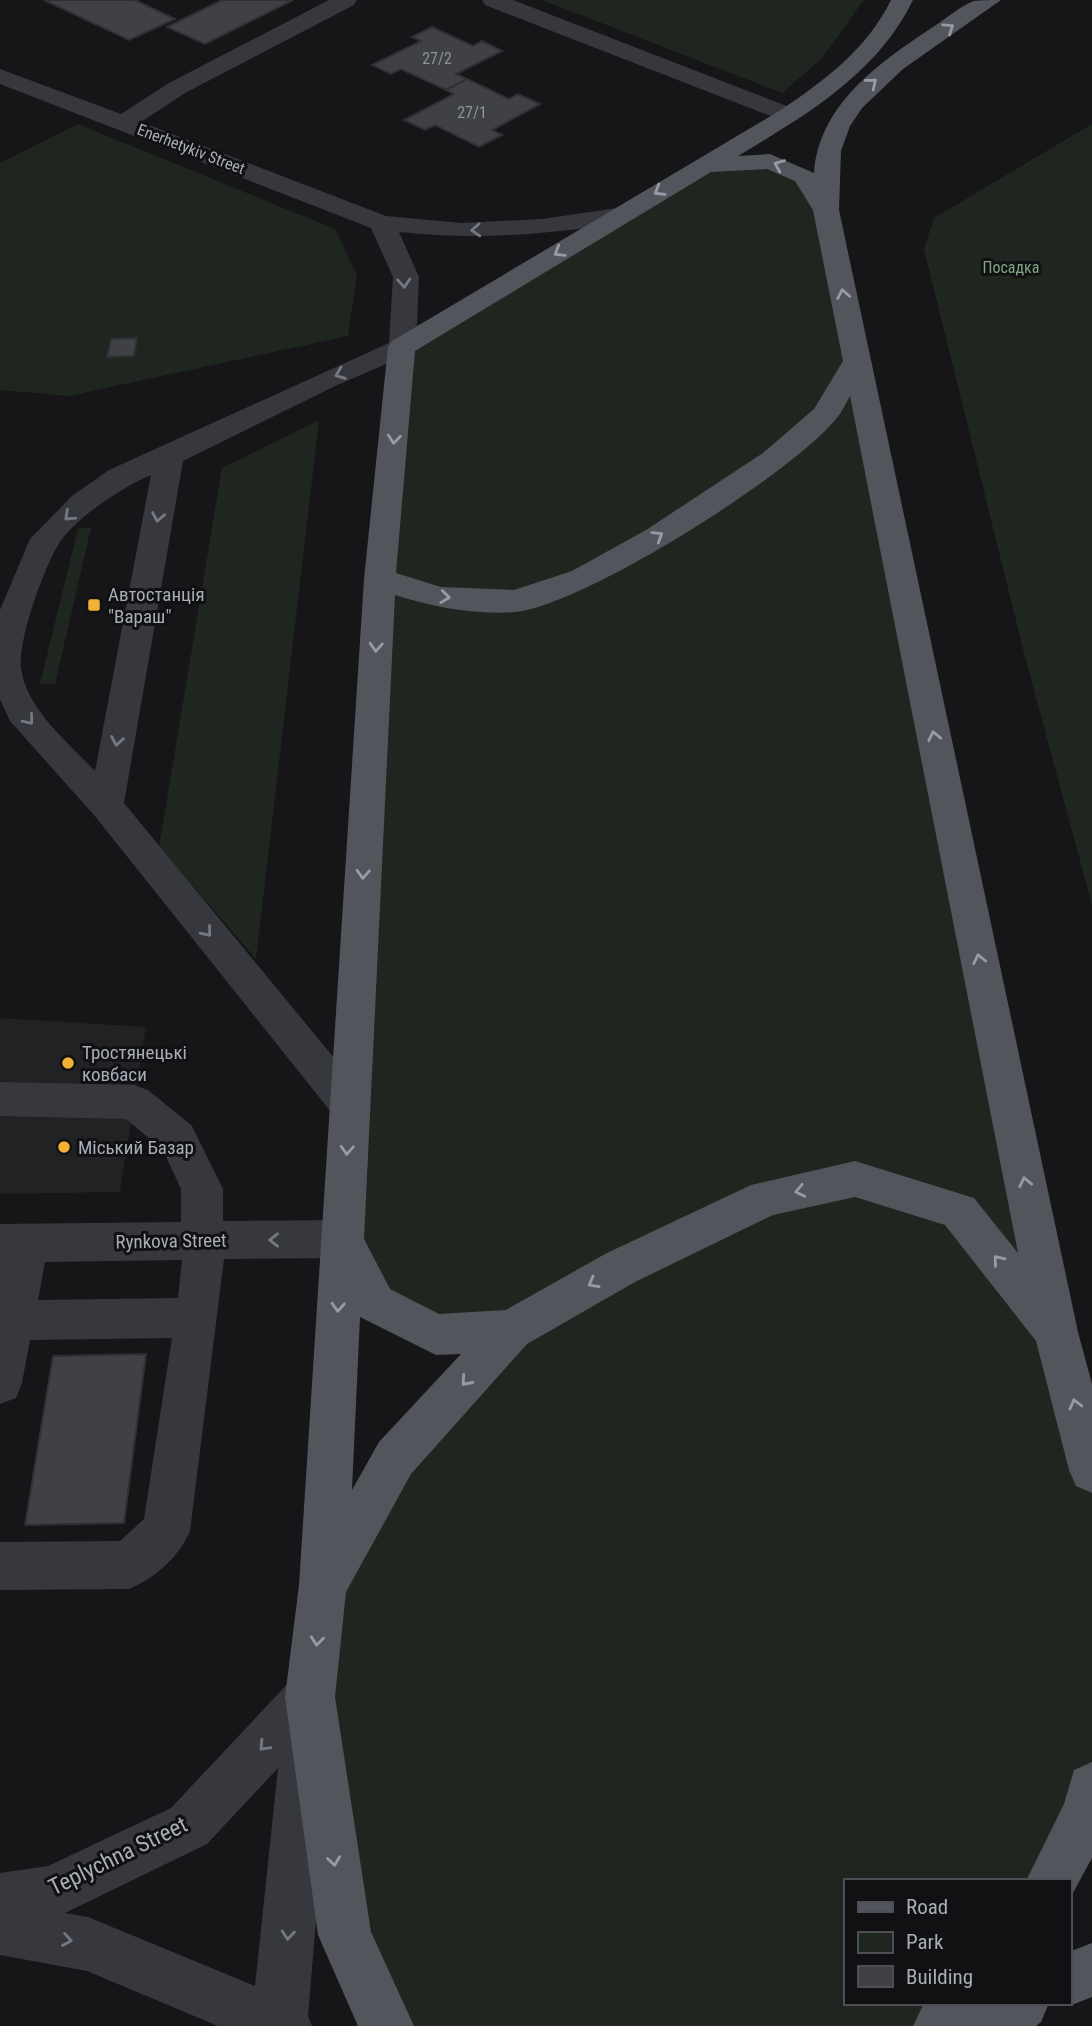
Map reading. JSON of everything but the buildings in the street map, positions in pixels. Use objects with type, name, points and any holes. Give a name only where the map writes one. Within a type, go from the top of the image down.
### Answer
[{"type":"main road","points":[[386,2026],[345,1935],[310,1697],[323,1585],[380,579],[402,347],[789,115],[824,91],[859,60],[897,14],[902,0]]},
{"type":"main road","points":[[990,0],[866,88],[842,116],[829,152],[827,211],[1056,1332],[1092,1470]]},
{"type":"main road","points":[[701,166],[770,161],[804,176],[827,211]]},
{"type":"main road","points":[[380,579],[440,598],[516,601],[583,578],[657,537],[773,459],[825,414],[856,361]]},
{"type":"main road","points":[[323,1585],[395,1458],[512,1330],[620,1268],[765,1198],[855,1179],[959,1211],[1056,1332]]},
{"type":"main road","points":[[342,1239],[375,1303],[436,1335],[512,1330]]},
{"type":"main road","points":[[1053,1879],[1089,1809],[1092,1788]]},
{"type":"main road","points":[[1071,1978],[1092,1970]]},
{"type":"main road","points":[[941,2026],[959,2005]]},
{"type":"main road","points":[[988,2026],[1019,2005]]},
{"type":"street","points":[[123,123],[177,88],[346,0]]},
{"type":"street","points":[[493,0],[789,115]]},
{"type":"street","name":"Enerhetykiv Street","points":[[0,75],[382,223],[462,231],[542,227],[617,216]]},
{"type":"street","points":[[349,1105],[106,806],[22,713],[5,668],[12,619],[45,539],[83,503],[119,477],[169,456],[325,380],[402,347],[406,276],[382,223]]},
{"type":"street","points":[[106,806],[169,456]]},
{"type":"street","points":[[0,1099],[134,1102],[178,1138],[202,1189],[205,1241],[166,1531],[129,1565],[0,1566]]},
{"type":"street","name":"Rynkova Street","points":[[14,1243],[342,1239]]},
{"type":"street","points":[[0,1383],[13,1320],[14,1243]]},
{"type":"street","points":[[13,1320],[196,1318]]},
{"type":"street","points":[[0,1928],[88,1944],[281,2025],[310,1697]]},
{"type":"street","name":"Teplychna Street","points":[[0,1900],[52,1892],[189,1826],[310,1697]]},
{"type":"shaded area","name":"Міський Базар","points":[[0,1018],[146,1027],[120,1192],[0,1194]]},
{"type":"green space","points":[[542,0],[864,0],[822,58],[782,93]]},
{"type":"green space","points":[[78,124],[335,229],[357,275],[348,336],[69,396],[0,390],[0,163]]},
{"type":"green space","name":"Посадка","points":[[1092,124],[1092,905],[1024,653],[924,249],[934,218]]},
{"type":"green space","points":[[732,162],[804,176],[826,210],[1092,1470],[1092,1788],[1053,1879],[844,1879],[844,2005],[959,2005],[941,2026],[386,2026],[345,1935],[323,1585],[511,1331],[375,1303],[342,1239],[402,347],[701,166]]},
{"type":"green space","points":[[319,420],[256,959],[159,847],[222,468]]},
{"type":"green space","points":[[78,528],[91,528],[55,684],[40,684]]},
{"type":"place","name":"Автостанція \"Вараш\"","points":[[94,605]]},
{"type":"place","name":"Тростянецькі ковбаси","points":[[68,1063]]},
{"type":"place","name":"Міський Базар","points":[[64,1147]]}]
